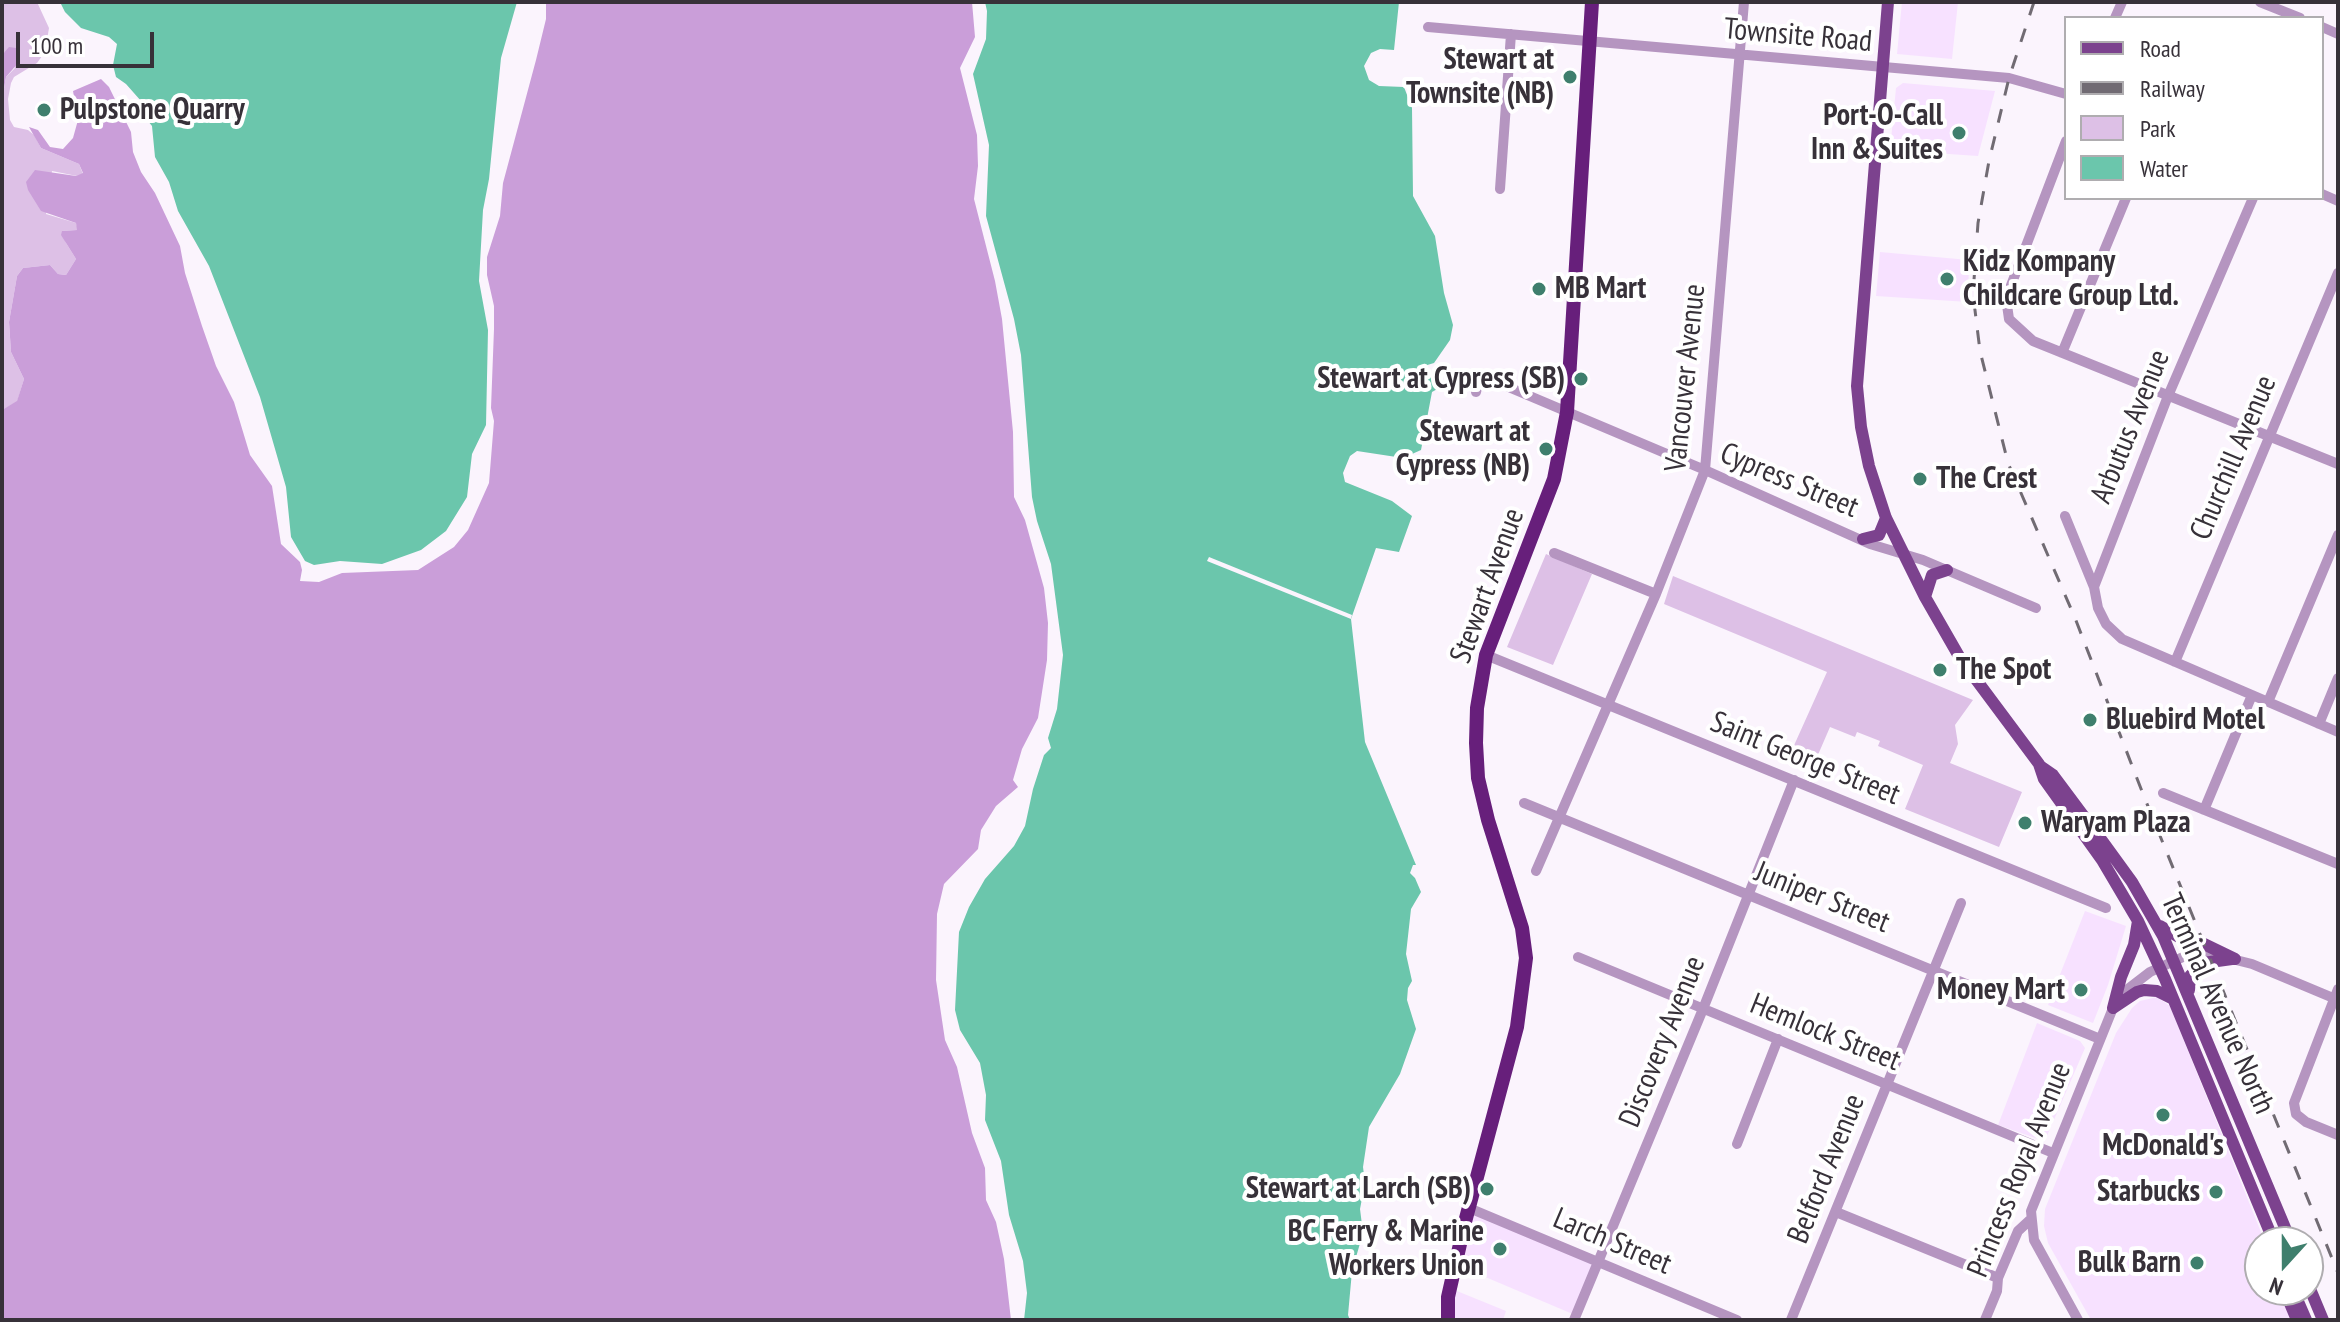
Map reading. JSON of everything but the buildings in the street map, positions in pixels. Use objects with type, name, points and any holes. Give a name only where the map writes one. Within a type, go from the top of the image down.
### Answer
[{"type":"highway","name":"Stewart Avenue","points":[[1448,1320],[1448,1297],[1513,1043],[1526,958],[1522,928],[1478,778],[1477,708],[1486,655],[1554,479],[1567,412],[1592,2]]},
{"type":"main road","name":"Terminal Avenue North","points":[[1888,2],[1857,386],[1869,466],[1886,518],[1925,597],[1960,658],[2040,766],[2053,775],[2103,842],[2155,921],[2175,960],[2284,1226]]},
{"type":"main road","points":[[1863,539],[1879,535],[1886,518]]},
{"type":"main road","points":[[1925,597],[1932,575],[1947,570]]},
{"type":"main road","name":"Terminal Avenue North","points":[[2040,766],[2044,779],[2102,860],[2138,921],[2267,1226]]},
{"type":"main road","points":[[2113,1008],[2134,945],[2138,921]]},
{"type":"main road","points":[[2155,921],[2179,937],[2204,944],[2235,959]]},
{"type":"main road","points":[[2189,994],[2190,976],[2203,963],[2235,959]]},
{"type":"main road","points":[[2113,1008],[2144,990],[2157,991],[2173,999]]},
{"type":"street","name":"Vancouver Avenue","points":[[1536,871],[1656,594],[1705,470],[1744,2]]},
{"type":"street","points":[[2260,2],[2295,16]]},
{"type":"street","name":"Townsite Road","points":[[1428,27],[2009,78],[2064,93]]},
{"type":"street","points":[[1500,189],[1511,34]]},
{"type":"street","points":[[2064,146],[2010,288],[2007,305],[2009,319],[2020,332],[2033,341],[2338,464]]},
{"type":"street","points":[[2062,353],[2125,200]]},
{"type":"street","name":"Arbutus Avenue","points":[[2094,587],[2168,396],[2252,200]]},
{"type":"street","name":"Churchill Avenue","points":[[2175,662],[2338,273]]},
{"type":"street","name":"Cypress Street","points":[[1476,392],[1480,375],[1870,544],[1947,570],[2036,608]]},
{"type":"street","points":[[2065,516],[2094,587],[2098,608],[2106,624],[2122,639],[2338,732]]},
{"type":"street","points":[[2268,702],[2338,535]]},
{"type":"street","points":[[1554,553],[1656,594]]},
{"type":"street","name":"Saint George Street","points":[[1486,655],[2106,908]]},
{"type":"street","points":[[2319,724],[2338,678]]},
{"type":"street","points":[[2204,810],[2252,695]]},
{"type":"street","name":"Discovery Avenue","points":[[1574,1320],[1794,780]]},
{"type":"street","points":[[2163,793],[2338,864]]},
{"type":"street","name":"Juniper Street","points":[[1524,803],[2100,1039]]},
{"type":"street","name":"Belford Avenue","points":[[1791,1320],[1961,903]]},
{"type":"street","points":[[2175,960],[2208,953],[2235,959],[2337,996],[2294,1103],[2296,1114],[2306,1122],[2338,1135]]},
{"type":"street","name":"Hemlock Street","points":[[1578,957],[2053,1153]]},
{"type":"street","name":"Princess Royal Avenue","points":[[1985,1320],[1997,1291],[1998,1278],[2018,1231],[2031,1219],[2033,1202],[2113,1008],[2133,983],[2175,960]]},
{"type":"street","points":[[1737,1144],[1778,1039]]},
{"type":"street","name":"Larch Street","points":[[1469,1208],[1737,1320]]},
{"type":"street","points":[[1836,1212],[1998,1278]]},
{"type":"street","points":[[2031,1219],[2034,1240],[2078,1320]]},
{"type":"shaded area","points":[[546,2],[972,2],[975,37],[960,68],[977,135],[978,166],[974,199],[1002,319],[1013,432],[1014,497],[1025,520],[1044,588],[1048,623],[1047,660],[1038,718],[1022,749],[1013,780],[1018,787],[996,806],[981,830],[978,849],[944,884],[937,914],[936,980],[945,1040],[957,1067],[972,1133],[985,1168],[986,1200],[996,1222],[1004,1259],[1011,1320],[2,1320],[2,410],[17,401],[24,379],[11,352],[9,322],[17,276],[23,268],[50,265],[58,274],[66,275],[76,259],[61,235],[62,231],[77,230],[76,223],[41,211],[26,182],[35,170],[76,176],[83,173],[79,164],[41,148],[29,127],[38,130],[50,147],[63,149],[73,138],[78,120],[73,91],[101,79],[109,87],[131,132],[133,152],[141,172],[155,193],[180,246],[185,273],[216,366],[234,402],[250,455],[272,486],[281,544],[300,562],[300,581],[319,582],[342,573],[418,570],[454,547],[468,530],[489,483],[494,421],[491,408],[494,306],[487,275],[487,257],[500,216],[503,183],[546,19]]},
{"type":"shaded area","points":[[1902,2],[1958,2],[1952,59],[1897,54]]},
{"type":"shaded area","points":[[9,47],[16,48],[19,62],[6,77],[2,100],[2,55]]},
{"type":"shaded area","points":[[1903,83],[1995,91],[1978,156],[1890,150],[1896,88]]},
{"type":"shaded area","points":[[1880,252],[1969,260],[1968,302],[1876,296]]},
{"type":"shaded area","points":[[2085,911],[2126,926],[2093,1023],[2048,1005]]},
{"type":"shaded area","points":[[2157,997],[2170,1006],[2259,1226],[2244,1226],[2244,1306],[2290,1306],[2296,1320],[2091,1320],[2048,1243],[2044,1226],[2045,1209],[2116,1033],[2140,1001]]},
{"type":"shaded area","points":[[2037,1023],[2080,1041],[2085,1048],[2047,1136],[2041,1140],[1998,1125]]},
{"type":"shaded area","points":[[1469,1210],[1596,1263],[1575,1315],[1457,1265]]},
{"type":"shaded area","points":[[1452,1289],[1506,1311],[1503,1320],[1450,1320]]},
{"type":"green space","points":[[2,2],[37,2],[49,28],[45,52],[37,63],[14,77],[11,83],[8,99],[10,120],[14,127],[28,130],[34,135],[41,148],[79,164],[83,174],[77,176],[52,171],[46,214],[76,223],[78,230],[62,231],[76,259],[66,275],[58,274],[50,265],[23,268],[17,276],[9,322],[11,352],[24,379],[17,402],[2,410],[2,100],[6,77],[15,68],[4,52],[2,55]]},
{"type":"green space","points":[[1546,554],[1592,574],[1553,665],[1507,647]]},
{"type":"green space","points":[[1673,576],[1973,700],[1955,725],[1958,744],[1950,763],[2022,792],[1999,847],[1905,809],[1923,765],[1878,746],[1880,741],[1857,732],[1855,737],[1830,727],[1811,771],[1787,761],[1827,672],[1664,604]]},
{"type":"water","points":[[60,2],[517,2],[501,58],[483,210],[479,281],[488,330],[486,425],[472,454],[467,497],[446,531],[421,550],[382,564],[340,561],[314,565],[305,561],[291,537],[286,487],[260,397],[209,266],[178,211],[169,182],[155,157],[152,126],[139,110],[141,101],[116,77],[113,65],[117,44],[109,37],[81,28]]},
{"type":"water","points":[[985,2],[1399,2],[1394,50],[1380,49],[1371,53],[1364,66],[1369,80],[1379,86],[1404,87],[1412,108],[1413,196],[1435,236],[1444,293],[1453,325],[1450,340],[1434,363],[1424,366],[1427,375],[1439,382],[1439,388],[1432,392],[1421,450],[1403,458],[1357,451],[1350,456],[1343,473],[1345,482],[1392,501],[1412,516],[1399,552],[1376,548],[1351,619],[1365,742],[1416,865],[1410,873],[1421,892],[1411,909],[1406,954],[1412,981],[1407,1000],[1416,1029],[1400,1074],[1369,1127],[1360,1209],[1363,1233],[1352,1271],[1350,1320],[1024,1320],[1027,1293],[1023,1261],[1009,1215],[1001,1161],[985,1120],[986,1095],[980,1063],[960,1030],[955,1010],[959,932],[985,879],[1014,846],[1025,826],[1044,755],[1051,748],[1048,738],[1057,709],[1063,655],[1051,564],[1032,497],[1021,355],[986,216],[989,145],[973,74],[986,39]]},
{"type":"pier","points":[[1209,557],[1352,615],[1351,619],[1207,561]]},
{"type":"railway","points":[[2034,2],[2009,78],[1978,223],[1973,294],[1980,351],[2008,463],[2075,618],[2143,794],[2338,1273]]},
{"type":"place","name":"Stewart at Townsite (NB)","points":[[1570,77]]},
{"type":"place","name":"Pulpstone Quarry","points":[[44,110]]},
{"type":"place","name":"Port-O-Call Inn & Suites","points":[[1959,133]]},
{"type":"place","name":"Kidz Kompany Childcare Group Ltd.","points":[[1947,279]]},
{"type":"place","name":"MB Mart","points":[[1539,289]]},
{"type":"place","name":"Stewart at Cypress (SB)","points":[[1581,379]]},
{"type":"place","name":"Stewart at Cypress (NB)","points":[[1546,449]]},
{"type":"place","name":"The Crest","points":[[1920,479]]},
{"type":"place","name":"The Spot","points":[[1940,670]]},
{"type":"place","name":"Bluebird Motel","points":[[2090,720]]},
{"type":"place","name":"Waryam Plaza","points":[[2025,823]]},
{"type":"place","name":"Money Mart","points":[[2081,990]]},
{"type":"place","name":"McDonald's","points":[[2163,1115]]},
{"type":"place","name":"Stewart at Larch (SB)","points":[[1487,1189]]},
{"type":"place","name":"Starbucks","points":[[2216,1192]]},
{"type":"place","name":"BC Ferry & Marine Workers Union","points":[[1500,1249]]},
{"type":"place","name":"Bulk Barn","points":[[2197,1263]]}]
